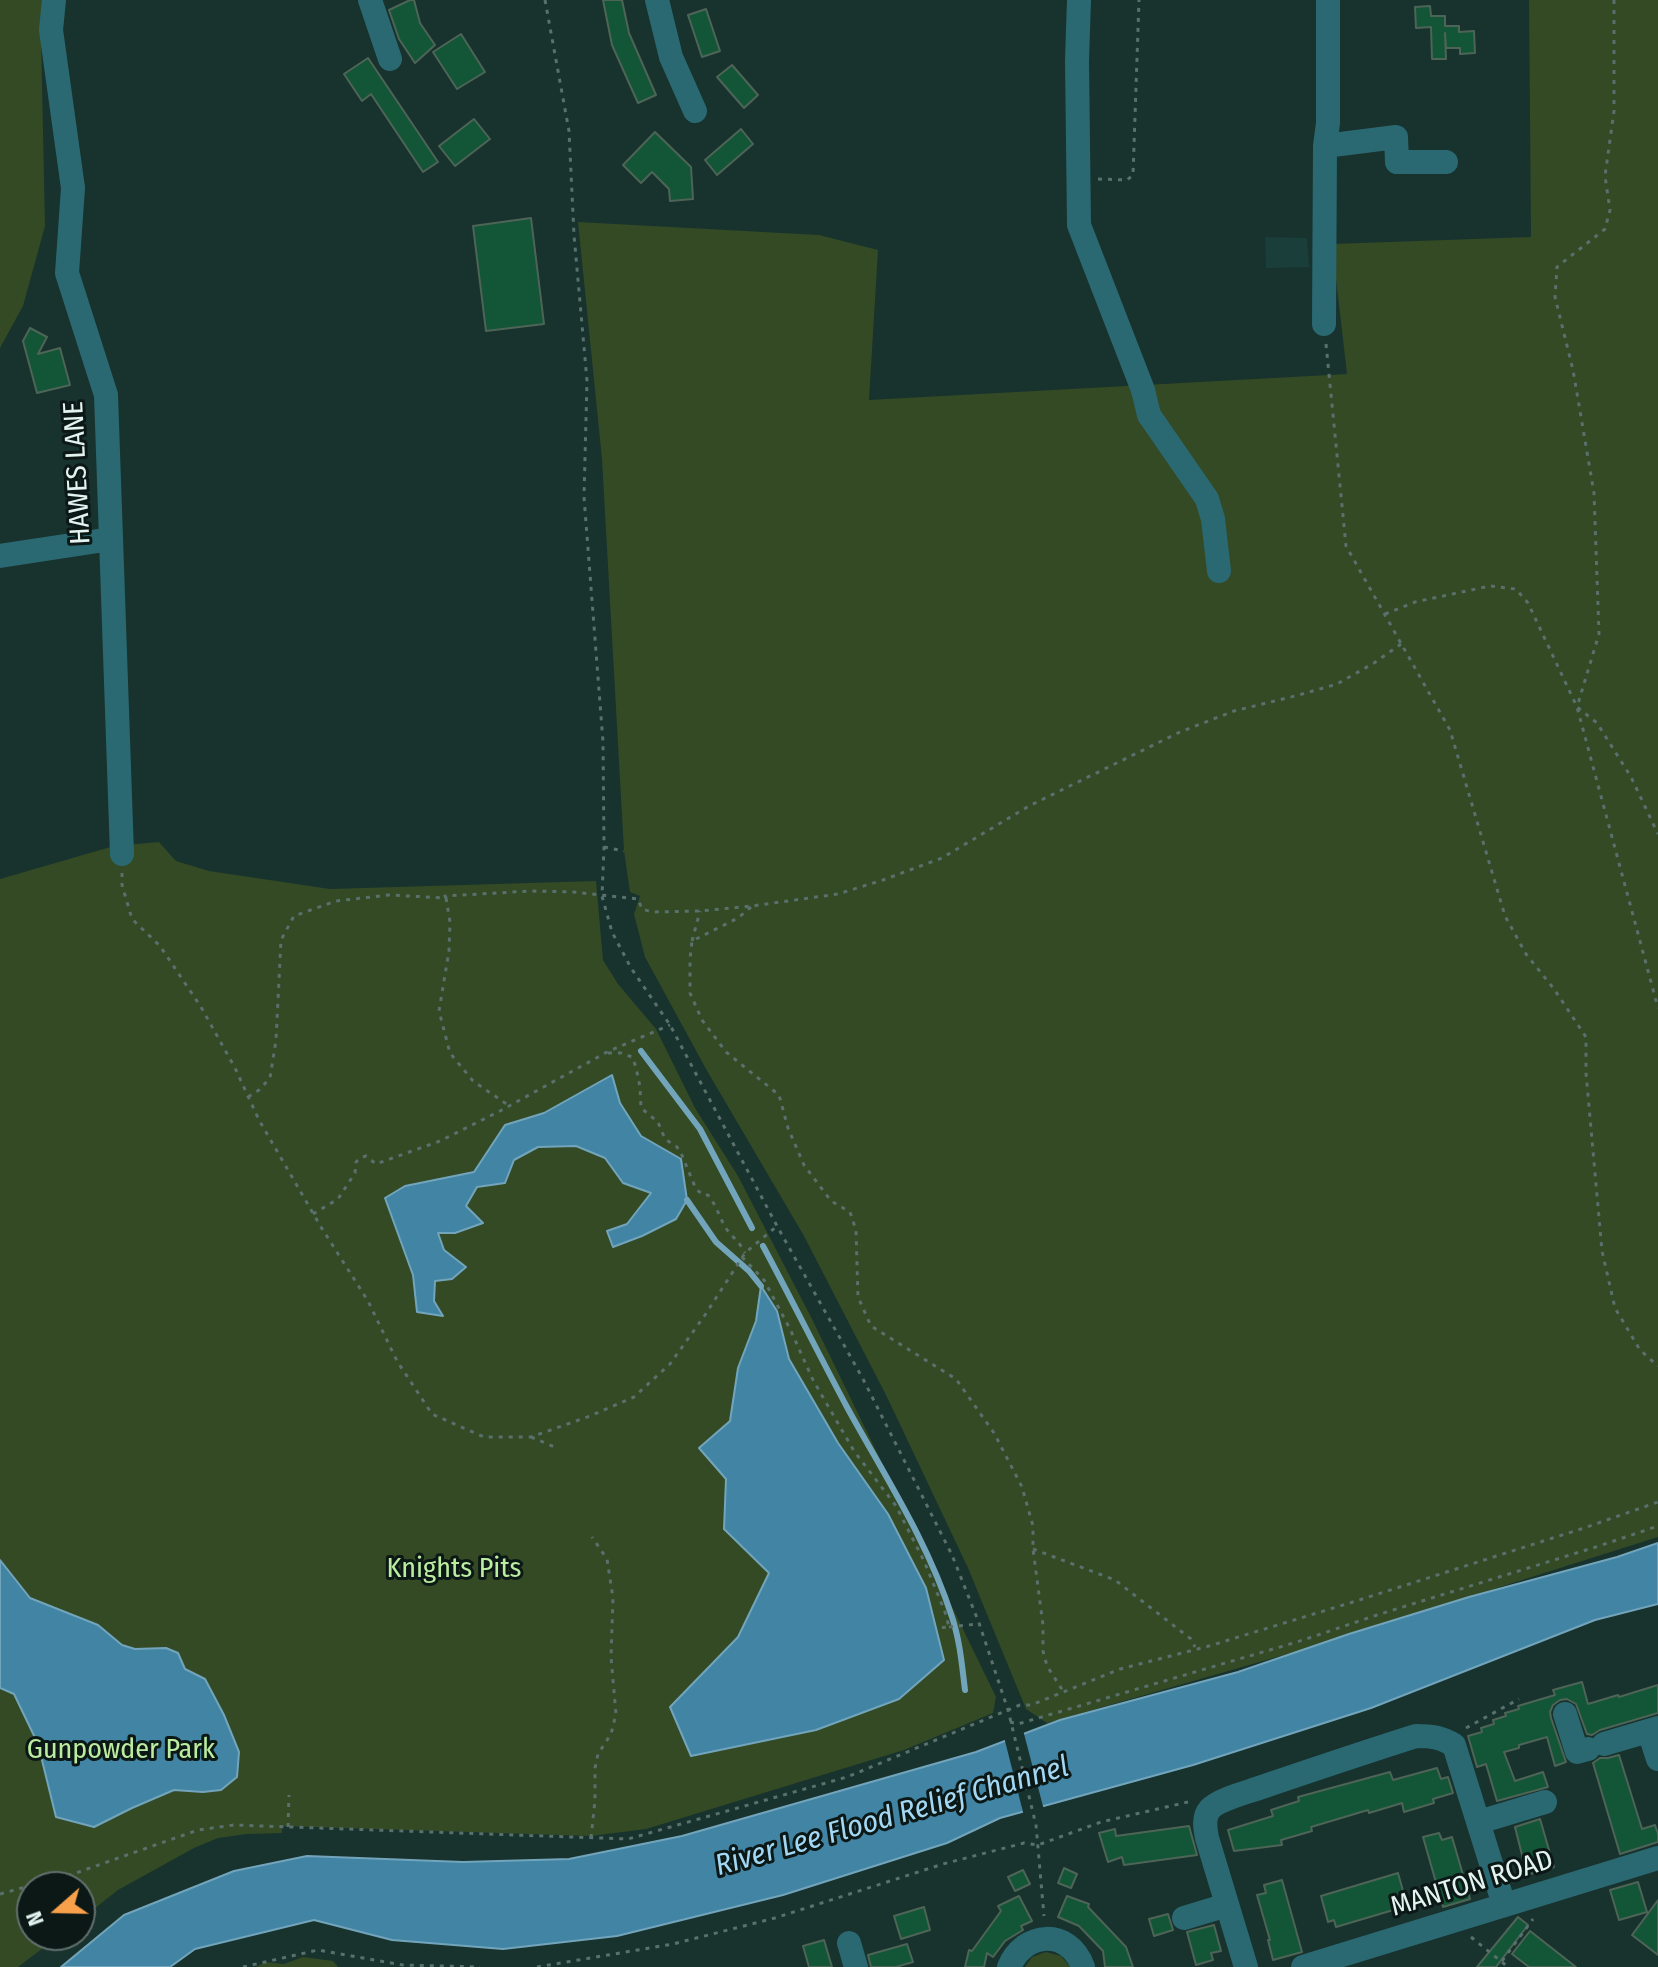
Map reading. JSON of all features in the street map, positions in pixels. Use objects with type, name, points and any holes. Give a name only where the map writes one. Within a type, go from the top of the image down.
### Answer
[{"type":"street","name":"HAWES LANE","points":[[54,0],[51,30],[73,188],[67,273],[106,395],[122,854]]},
{"type":"street","points":[[370,0],[390,59]]},
{"type":"street","points":[[657,0],[671,57],[695,111]]},
{"type":"street","points":[[1079,0],[1079,225],[1143,390],[1149,415],[1207,499],[1213,519],[1219,571]]},
{"type":"street","points":[[1324,324],[1328,0]]},
{"type":"street","points":[[1325,146],[1396,137],[1397,162],[1446,162]]},
{"type":"street","points":[[0,556],[111,539]]},
{"type":"street","points":[[1565,1714],[1577,1752],[1654,1729],[1658,1759]]},
{"type":"street","points":[[1246,1967],[1207,1838],[1204,1824],[1208,1810],[1230,1798],[1416,1736],[1446,1739],[1454,1745],[1504,1905]]},
{"type":"street","points":[[1479,1822],[1545,1802]]},
{"type":"street","name":"MANTON ROAD","points":[[1303,1967],[1658,1858]]},
{"type":"street","points":[[1184,1918],[1227,1905]]},
{"type":"street","points":[[1009,1967],[1022,1948],[1044,1928],[1076,1953],[1083,1967]]},
{"type":"street","points":[[849,1943],[856,1967]]},
{"type":"path","points":[[545,0],[569,131],[574,235],[587,381],[584,497],[603,742],[602,896],[612,932],[631,968],[670,1025],[863,1379],[952,1555],[1008,1710],[1036,1825],[1044,1928]]},
{"type":"path","points":[[1078,178],[1127,180],[1133,175],[1139,0]]},
{"type":"path","points":[[1577,707],[1599,634],[1594,493],[1573,370],[1555,297],[1557,267],[1605,229],[1610,210],[1605,176],[1614,111],[1614,0]]},
{"type":"path","points":[[1324,324],[1346,546],[1450,730],[1505,916],[1526,954],[1586,1037],[1586,1073],[1602,1251],[1615,1308],[1640,1350],[1658,1366]]},
{"type":"path","points":[[1384,614],[1415,602],[1490,586],[1516,589],[1528,603],[1577,707],[1658,1008]]},
{"type":"path","points":[[248,1097],[270,1078],[276,1040],[281,940],[294,916],[336,901],[389,895],[446,898],[531,891],[573,892],[638,899],[642,909],[652,912],[752,906],[838,894],[942,858],[1029,806],[1180,732],[1234,711],[1337,684],[1401,644]]},
{"type":"path","points":[[1577,707],[1597,723],[1631,777],[1658,834]]},
{"type":"path","points":[[604,847],[624,851]]},
{"type":"path","points":[[122,854],[122,885],[132,919],[160,946],[201,1007],[259,1120],[368,1301],[397,1361],[432,1414],[484,1437],[531,1437],[634,1397],[670,1364],[741,1259],[777,1226]]},
{"type":"path","points":[[446,898],[450,922],[449,951],[439,1011],[450,1053],[473,1081],[509,1106]]},
{"type":"path","points":[[692,941],[738,918],[752,906]]},
{"type":"path","points":[[700,911],[692,941],[690,993],[702,1020],[726,1052],[779,1095],[788,1128],[804,1165],[831,1201],[850,1212],[856,1230],[858,1297],[871,1326],[956,1379],[994,1433],[1022,1487],[1033,1526],[1043,1651],[1047,1666],[1063,1691]]},
{"type":"path","points":[[313,1214],[338,1199],[355,1173],[356,1162],[360,1158],[366,1156],[376,1164],[440,1141],[601,1055],[670,1025]]},
{"type":"path","points":[[601,1055],[621,1053],[632,1057],[640,1087],[641,1108],[658,1122],[665,1139],[677,1147],[696,1189],[708,1195],[726,1229],[739,1241],[741,1259],[764,1280],[813,1380],[854,1451],[896,1506],[953,1627]]},
{"type":"path","points":[[531,1437],[557,1448]]},
{"type":"path","points":[[0,1894],[73,1874],[198,1830],[234,1825],[628,1839],[847,1777],[1020,1705],[1031,1705],[1120,1669],[1367,1597],[1658,1502]]},
{"type":"path","points":[[1010,1722],[1018,1724],[1227,1663],[1658,1526]]},
{"type":"path","points":[[591,1838],[595,1768],[598,1754],[611,1734],[616,1714],[611,1657],[613,1598],[607,1559],[592,1537]]},
{"type":"path","points":[[1033,1549],[1115,1580],[1191,1639],[1196,1648]]},
{"type":"path","points":[[937,1628],[979,1623]]},
{"type":"path","points":[[1446,1739],[1519,1699]]},
{"type":"path","points":[[288,1827],[289,1795]]},
{"type":"path","points":[[537,1967],[673,1944],[775,1918],[943,1864],[1024,1843],[1038,1845],[1101,1822],[1194,1800],[1208,1810]]},
{"type":"path","points":[[1502,1961],[1555,1890]]},
{"type":"path","points":[[1451,1921],[1508,1967]]},
{"type":"path","points":[[243,1967],[318,1950],[403,1965],[480,1967]]},
{"type":"shaded area","points":[[1265,237],[1307,238],[1309,267],[1266,268]]},
{"type":"green space","points":[[0,0],[49,0],[41,36],[45,226],[23,306],[0,348]]},
{"type":"green space","points":[[1529,0],[1658,0],[1658,1537],[1298,1651],[1047,1723],[1026,1709],[968,1568],[887,1397],[804,1236],[706,1069],[645,957],[634,914],[640,896],[630,892],[624,851],[602,459],[578,222],[819,235],[878,250],[869,400],[1347,374],[1332,244],[1531,237]]},
{"type":"green space","name":"Knights Pits","points":[[159,842],[176,861],[209,871],[330,889],[596,881],[603,960],[618,984],[656,1029],[695,1108],[738,1176],[812,1319],[996,1697],[993,1713],[904,1750],[646,1829],[591,1836],[282,1826],[282,1833],[218,1838],[194,1848],[118,1890],[96,1907],[96,1871],[16,1871],[16,1951],[39,1951],[18,1967],[0,1967],[0,879],[114,846]]},
{"type":"green space","points":[[1046,1952],[1061,1956],[1070,1967],[1025,1967],[1032,1957]]},
{"type":"green space","points":[[303,1957],[333,1961],[338,1967],[256,1967],[265,1962],[284,1964]]},
{"type":"water","points":[[612,1075],[620,1103],[641,1136],[681,1159],[687,1200],[676,1219],[613,1247],[607,1231],[627,1224],[651,1193],[623,1183],[605,1158],[576,1146],[538,1147],[514,1160],[505,1183],[477,1187],[466,1206],[483,1223],[455,1233],[438,1233],[444,1250],[466,1267],[452,1279],[435,1281],[434,1301],[443,1316],[417,1312],[413,1275],[385,1198],[405,1186],[474,1172],[505,1125],[544,1113]]},
{"type":"water","points":[[761,1286],[777,1311],[789,1359],[838,1443],[888,1514],[926,1588],[944,1660],[899,1699],[816,1730],[691,1756],[670,1707],[738,1637],[769,1573],[724,1529],[726,1479],[699,1448],[730,1421],[738,1368],[756,1321]]},
{"type":"water","name":"River Lee Flood Relief Channel","points":[[1658,1543],[1658,1604],[1595,1620],[1371,1708],[1193,1765],[1000,1818],[947,1843],[783,1895],[617,1936],[503,1949],[392,1940],[314,1920],[195,1949],[170,1967],[61,1967],[80,1951],[96,1951],[96,1938],[124,1915],[234,1871],[307,1856],[463,1862],[569,1859],[682,1836],[976,1752],[1060,1720],[1238,1672],[1469,1597]]},
{"type":"water","points":[[0,1560],[30,1598],[98,1625],[122,1645],[135,1649],[166,1648],[178,1653],[185,1669],[205,1679],[224,1715],[239,1752],[237,1777],[221,1790],[174,1790],[94,1827],[56,1817],[38,1744],[14,1694],[0,1688]]},
{"type":"pier","points":[[1023,1730],[1044,1810],[1024,1816],[1004,1737]]},
{"type":"building","points":[[414,0],[420,23],[435,45],[415,63],[399,39],[389,10]]},
{"type":"building","points":[[603,0],[622,0],[629,33],[656,95],[638,103],[612,45]]},
{"type":"building","points":[[1430,6],[1431,16],[1445,16],[1445,26],[1459,26],[1459,32],[1474,31],[1475,53],[1460,54],[1460,48],[1446,48],[1445,33],[1446,59],[1432,59],[1431,27],[1416,28],[1415,7]]},
{"type":"building","points":[[706,9],[720,51],[702,57],[688,15]]},
{"type":"building","points":[[461,34],[485,72],[457,89],[433,52]]},
{"type":"building","points":[[368,58],[438,162],[423,172],[371,94],[362,101],[344,74]]},
{"type":"building","points":[[732,65],[758,95],[744,108],[717,77]]},
{"type":"building","points":[[474,119],[490,139],[455,166],[439,146]]},
{"type":"building","points":[[741,129],[753,144],[717,175],[705,160]]},
{"type":"building","points":[[655,132],[691,167],[693,199],[670,201],[669,189],[652,172],[641,183],[623,165]]},
{"type":"building","points":[[531,218],[544,324],[486,331],[473,226]]},
{"type":"building","points":[[30,328],[47,337],[38,354],[60,348],[70,385],[37,393],[23,341]]},
{"type":"building","points":[[1582,1682],[1588,1704],[1658,1685],[1658,1713],[1592,1735],[1587,1734],[1576,1704],[1567,1699],[1560,1700],[1550,1712],[1566,1762],[1555,1766],[1547,1737],[1504,1752],[1515,1781],[1543,1772],[1548,1787],[1497,1801],[1486,1764],[1477,1767],[1468,1736],[1482,1732],[1481,1728],[1494,1724],[1493,1720],[1519,1709],[1518,1706],[1555,1695],[1553,1690]]},
{"type":"building","points":[[1619,1755],[1642,1829],[1655,1825],[1658,1834],[1658,1842],[1620,1854],[1593,1763],[1600,1758]]},
{"type":"building","points":[[1437,1768],[1441,1779],[1448,1777],[1453,1793],[1433,1799],[1434,1803],[1404,1812],[1402,1803],[1369,1813],[1368,1810],[1311,1827],[1312,1831],[1281,1840],[1282,1845],[1234,1851],[1228,1830],[1273,1816],[1271,1810],[1299,1801],[1298,1797],[1390,1772],[1393,1780]]},
{"type":"building","points":[[1540,1819],[1554,1867],[1527,1875],[1515,1827]]},
{"type":"building","points":[[1189,1826],[1197,1855],[1124,1865],[1122,1857],[1108,1862],[1099,1833],[1115,1829],[1116,1836]]},
{"type":"building","points":[[1439,1833],[1442,1840],[1452,1837],[1470,1899],[1443,1907],[1423,1837]]},
{"type":"building","points":[[1064,1868],[1077,1874],[1071,1888],[1058,1883]]},
{"type":"building","points":[[1023,1870],[1030,1884],[1015,1891],[1008,1877]]},
{"type":"building","points":[[1398,1873],[1405,1898],[1397,1900],[1400,1908],[1336,1927],[1334,1920],[1328,1922],[1321,1896]]},
{"type":"building","points":[[1282,1880],[1302,1952],[1273,1960],[1257,1895],[1266,1893],[1264,1885]]},
{"type":"building","points":[[1638,1882],[1647,1912],[1619,1920],[1610,1890]]},
{"type":"building","points":[[1019,1896],[1032,1921],[1021,1926],[1023,1930],[1005,1941],[993,1957],[987,1953],[984,1967],[965,1967],[969,1950],[972,1951],[1001,1911],[998,1906]]},
{"type":"building","points":[[1067,1896],[1089,1904],[1088,1907],[1126,1947],[1133,1967],[1105,1967],[1103,1951],[1079,1926],[1058,1917]]},
{"type":"building","points":[[1658,1900],[1658,1955],[1632,1935]]},
{"type":"building","points":[[924,1907],[930,1930],[901,1939],[894,1916]]},
{"type":"building","points":[[1168,1914],[1173,1930],[1154,1936],[1149,1919]]},
{"type":"building","points":[[1518,1917],[1528,1925],[1496,1967],[1477,1967]]},
{"type":"building","points":[[1214,1925],[1221,1951],[1211,1953],[1213,1960],[1196,1965],[1187,1932]]},
{"type":"building","points":[[1530,1931],[1576,1967],[1529,1967],[1512,1954]]},
{"type":"building","points":[[824,1940],[832,1967],[809,1967],[803,1946]]},
{"type":"building","points":[[907,1944],[913,1962],[896,1967],[871,1967],[868,1955]]},
{"type":"waterway","points":[[641,1051],[700,1129],[752,1228]]},
{"type":"waterway","points":[[687,1200],[716,1242],[761,1286]]},
{"type":"waterway","points":[[763,1246],[931,1563],[955,1626],[965,1690]]},
{"type":"park label","name":"Gunpowder Park","points":[[121,1750]]}]
